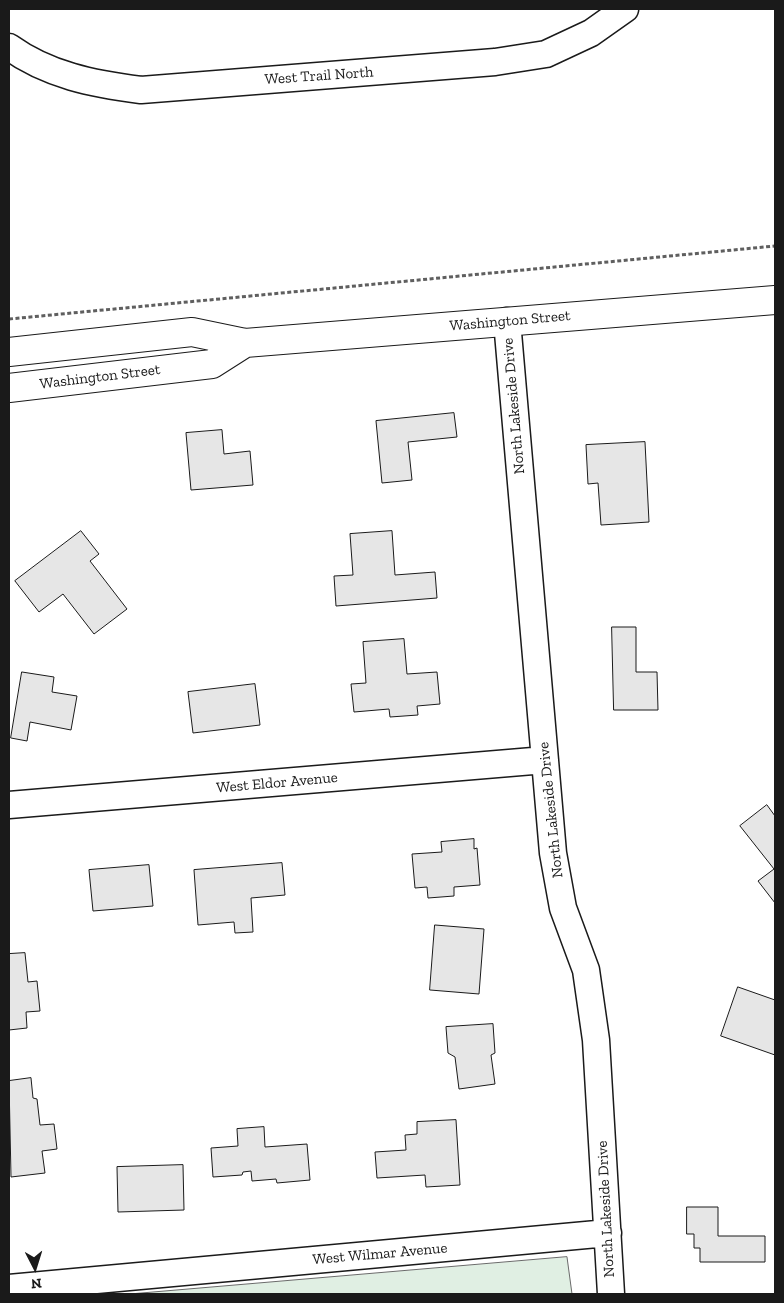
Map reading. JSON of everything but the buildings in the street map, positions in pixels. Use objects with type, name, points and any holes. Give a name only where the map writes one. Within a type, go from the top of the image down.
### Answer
[{"type":"main road","name":"Washington Street","points":[[9,352],[192,332],[245,343],[775,300]]},
{"type":"main road","name":"Washington Street","points":[[9,388],[212,364],[245,343]]},
{"type":"street","name":"West Trail North","points":[[9,47],[49,70],[93,84],[140,90],[495,62],[546,54],[591,33],[625,9]]},
{"type":"street","name":"North Lakeside Drive","points":[[507,321],[554,853],[563,908],[586,970],[596,1040],[610,1294]]},
{"type":"street","name":"West Eldor Avenue","points":[[9,805],[545,760]]},
{"type":"street","name":"West Wilmar Avenue","points":[[9,1288],[608,1233]]},
{"type":"path","points":[[9,319],[775,246]]},
{"type":"green space","points":[[567,1257],[572,1294],[130,1294]]}]
